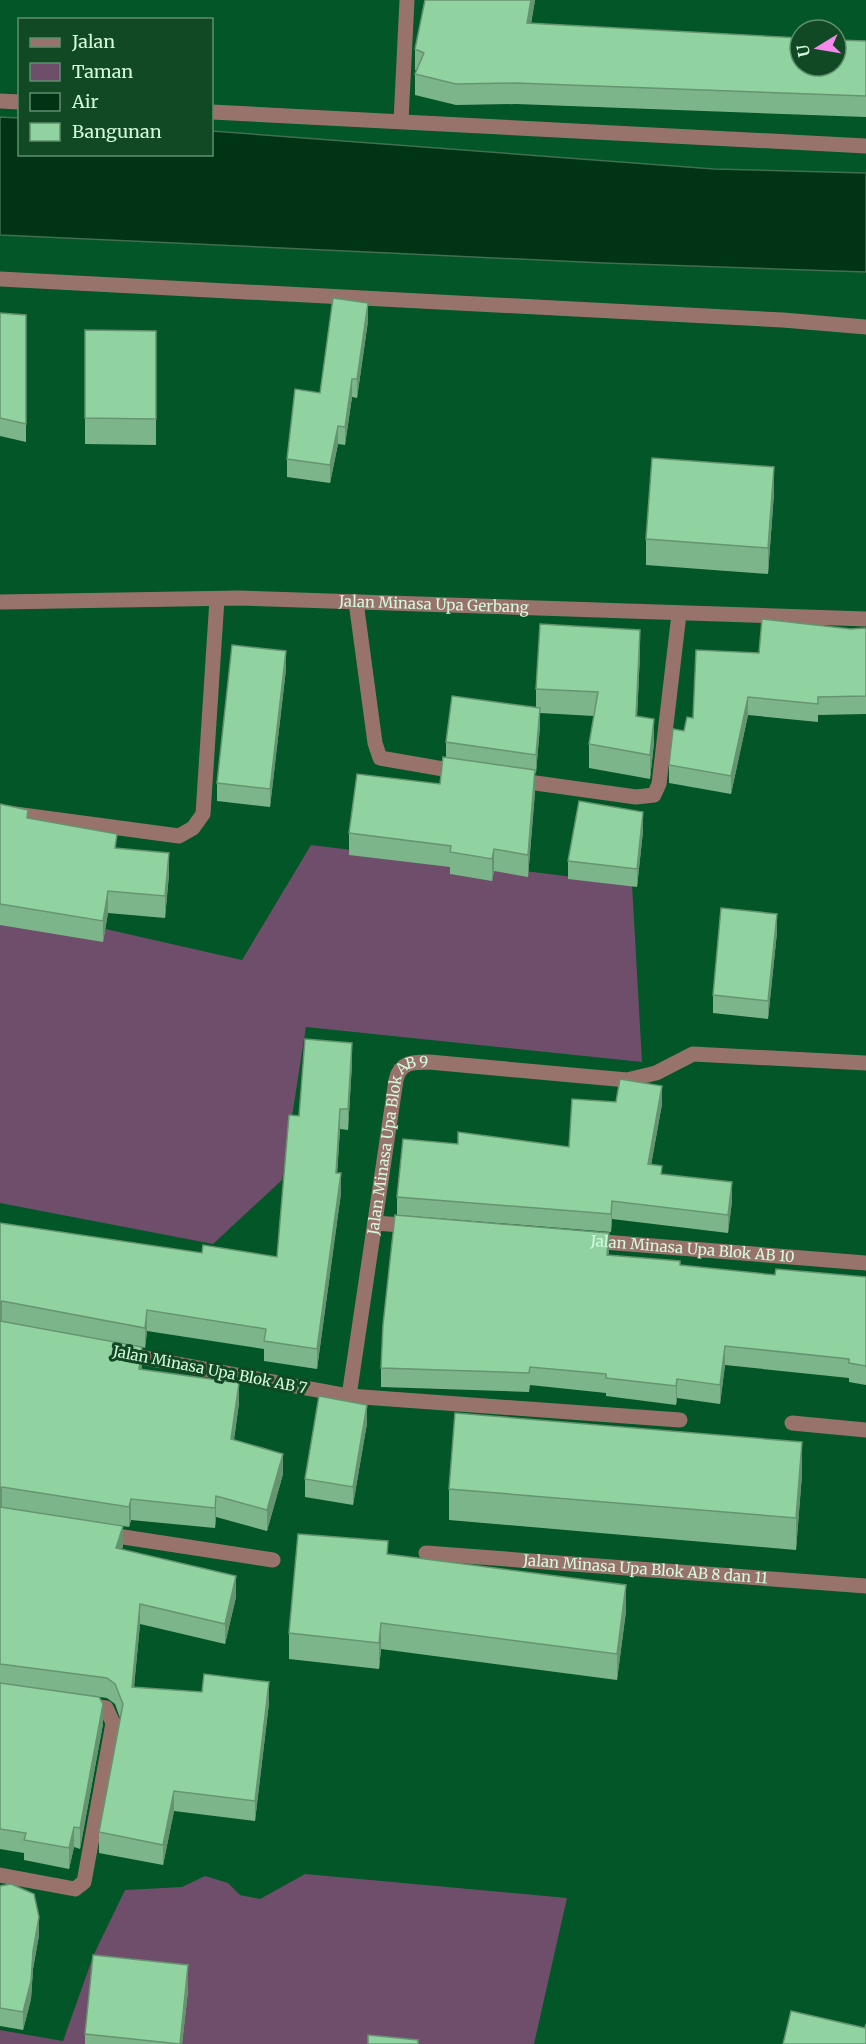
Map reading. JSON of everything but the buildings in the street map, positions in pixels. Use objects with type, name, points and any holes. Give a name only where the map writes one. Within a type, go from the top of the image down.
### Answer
[{"type":"street","points":[[401,121],[407,0]]},
{"type":"street","points":[[0,101],[18,102]]},
{"type":"street","points":[[213,112],[866,146]]},
{"type":"street","points":[[0,279],[783,320],[866,327]]},
{"type":"street","points":[[0,812],[179,836],[193,828],[203,814],[217,598]]},
{"type":"street","name":"Jalan Minasa Upa Gerbang","points":[[0,602],[217,598],[866,619]]},
{"type":"street","points":[[356,602],[375,743],[380,758],[392,762],[474,774]]},
{"type":"street","points":[[497,777],[636,797],[654,795],[659,784],[679,614]]},
{"type":"street","name":"Jalan Minasa Upa Blok AB 9","points":[[349,1396],[396,1080],[400,1068],[406,1064],[429,1062],[627,1080],[656,1073],[693,1054],[866,1063]]},
{"type":"street","points":[[375,1223],[434,1228]]},
{"type":"street","name":"Jalan Minasa Upa Blok AB 10","points":[[574,1239],[866,1263]]},
{"type":"street","name":"Jalan Minasa Upa Blok AB 7","points":[[105,1351],[349,1396],[680,1420]]},
{"type":"street","points":[[792,1423],[866,1430]]},
{"type":"street","points":[[94,1533],[273,1560]]},
{"type":"street","name":"Jalan Minasa Upa Blok AB 8 dan 11","points":[[426,1553],[866,1586]]},
{"type":"street","points":[[0,1875],[75,1889],[84,1882],[113,1723],[106,1708],[76,1704]]},
{"type":"green space","points":[[311,845],[632,884],[642,1062],[306,1027],[282,1180],[213,1244],[0,1203],[0,905],[242,960]]},
{"type":"green space","points":[[305,1874],[567,1898],[534,2044],[0,2044],[0,2030],[63,2041],[94,1954],[125,1890],[182,1887],[205,1876],[228,1883],[240,1895],[260,1899]]},
{"type":"water","points":[[0,117],[18,118],[18,156],[213,156],[213,131],[714,169],[866,173],[866,272],[604,263],[0,235]]}]
